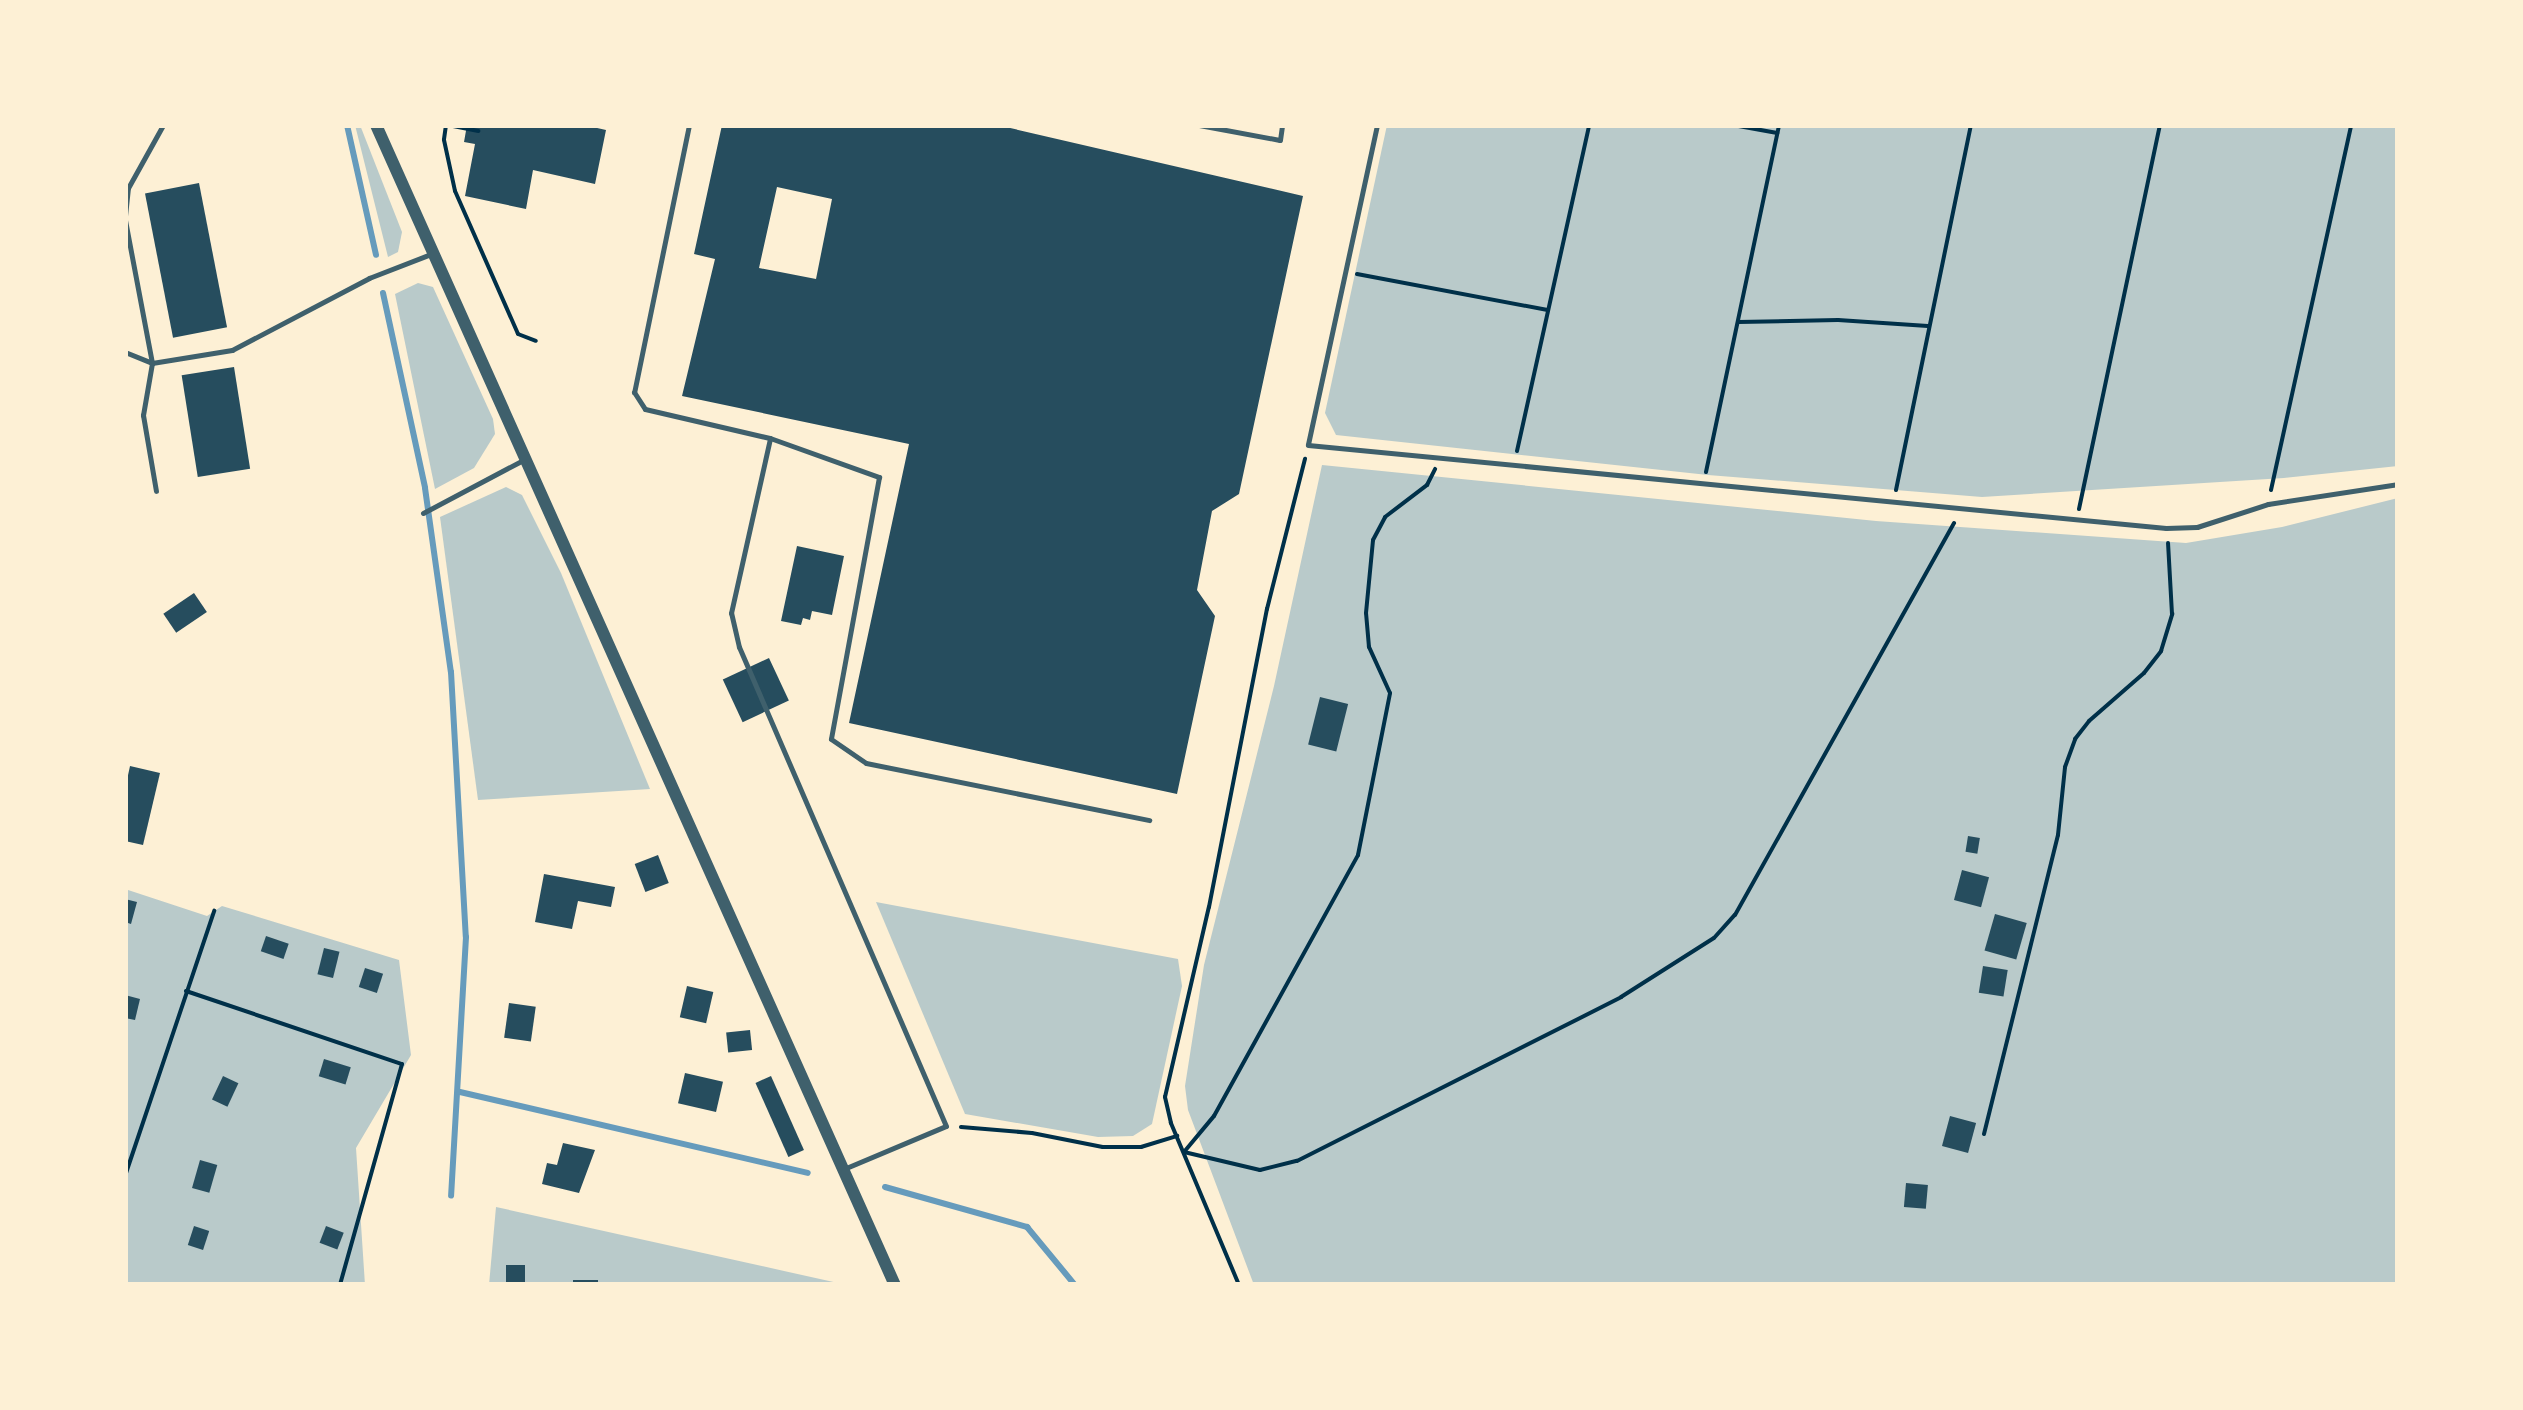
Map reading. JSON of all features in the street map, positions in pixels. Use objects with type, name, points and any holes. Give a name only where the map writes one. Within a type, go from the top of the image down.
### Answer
[{"type":"street","points":[[376,125],[846,1168],[894,1285]]},
{"type":"lane","points":[[156,491],[143,416],[152,364],[125,218],[128,188],[163,125]]},
{"type":"lane","points":[[689,125],[634,392],[644,409],[770,438],[879,477],[831,739],[866,763],[1150,820]]},
{"type":"lane","points":[[1199,125],[1280,140],[1282,125]]},
{"type":"lane","points":[[1376,125],[1308,445],[2166,528],[2198,527],[2268,504],[2398,484]]},
{"type":"lane","points":[[125,352],[152,364],[232,350],[369,278],[434,252]]},
{"type":"lane","points":[[770,438],[732,613],[738,647],[946,1126],[846,1168]]},
{"type":"lane","points":[[424,513],[528,458]]},
{"type":"path","points":[[478,131],[447,125],[444,140],[455,191],[518,334],[536,341]]},
{"type":"path","points":[[1514,466],[1590,125]]},
{"type":"path","points":[[1733,125],[1777,133]]},
{"type":"path","points":[[1703,486],[1778,125]]},
{"type":"path","points":[[1894,504],[1971,125]]},
{"type":"path","points":[[2077,518],[2160,125]]},
{"type":"path","points":[[2268,504],[2351,125]]},
{"type":"path","points":[[1345,272],[1548,310]]},
{"type":"path","points":[[1737,322],[1838,320],[1928,326]]},
{"type":"path","points":[[1239,1285],[1177,1136],[1165,1097],[1209,907],[1267,609],[1308,445]]},
{"type":"path","points":[[1184,1152],[1214,1116],[1358,856],[1390,693],[1369,646],[1366,612],[1373,540],[1385,517],[1427,485],[1434,475],[1436,460]]},
{"type":"path","points":[[1184,1152],[1260,1170],[1297,1161],[1622,997],[1714,938],[1735,916],[1961,511]]},
{"type":"path","points":[[1984,1134],[2058,834],[2065,767],[2075,739],[2088,721],[2144,674],[2161,652],[2172,614],[2166,528]]},
{"type":"path","points":[[125,1176],[214,911]]},
{"type":"path","points":[[186,991],[402,1064],[340,1285]]},
{"type":"path","points":[[946,1126],[1032,1134],[1104,1147],[1140,1147],[1177,1136]]},
{"type":"shaded area","points":[[355,125],[360,125],[402,232],[398,252],[388,257]]},
{"type":"shaded area","points":[[1387,125],[2398,125],[2398,466],[2284,478],[1982,497],[1708,475],[1336,435],[1325,413]]},
{"type":"shaded area","points":[[418,283],[433,287],[493,419],[495,434],[474,468],[435,489],[395,294]]},
{"type":"shaded area","points":[[1322,465],[1876,521],[2186,543],[2282,527],[2398,498],[2398,1285],[1254,1285],[1188,1110],[1185,1086],[1204,965],[1274,686]]},
{"type":"shaded area","points":[[506,487],[522,495],[561,573],[650,789],[478,800],[440,517]]},
{"type":"shaded area","points":[[125,889],[207,916],[222,906],[399,960],[411,1055],[356,1148],[365,1285],[125,1285]]},
{"type":"shaded area","points":[[876,902],[1178,959],[1182,986],[1152,1124],[1133,1136],[1098,1137],[965,1114]]},
{"type":"shaded area","points":[[496,1207],[847,1285],[489,1285]]},
{"type":"building","points":[[467,125],[584,125],[606,130],[595,184],[533,170],[526,209],[465,196],[475,144],[464,142]]},
{"type":"building","points":[[722,125],[997,125],[1303,196],[1239,494],[1212,511],[1197,590],[1215,616],[1177,794],[849,723],[909,444],[682,396],[715,259],[694,254]],"holes":[[[777,187],[832,199],[816,279],[759,268]]]},
{"type":"building","points":[[199,183],[227,327],[173,338],[145,193]]},
{"type":"building","points":[[234,367],[250,469],[198,477],[182,375]]},
{"type":"building","points":[[797,546],[844,556],[832,615],[812,611],[810,620],[803,618],[801,625],[781,621]]},
{"type":"building","points":[[194,593],[207,612],[176,633],[163,614]]},
{"type":"building","points":[[769,658],[789,701],[743,722],[723,680]]},
{"type":"building","points":[[1320,697],[1348,704],[1336,752],[1308,745]]},
{"type":"building","points":[[130,766],[160,773],[143,845],[125,841],[125,789]]},
{"type":"building","points":[[1968,836],[1980,838],[1977,854],[1965,852]]},
{"type":"building","points":[[658,855],[669,883],[645,892],[635,864]]},
{"type":"building","points":[[1962,870],[1989,877],[1981,907],[1954,900]]},
{"type":"building","points":[[544,874],[615,887],[611,907],[578,901],[572,929],[535,922]]},
{"type":"building","points":[[125,899],[137,902],[131,924],[125,922]]},
{"type":"building","points":[[1995,914],[2027,923],[2016,960],[1985,951]]},
{"type":"building","points":[[266,936],[289,944],[283,959],[261,951]]},
{"type":"building","points":[[324,948],[340,952],[333,978],[317,974]]},
{"type":"building","points":[[1983,966],[2008,970],[2003,997],[1979,993]]},
{"type":"building","points":[[365,968],[383,974],[377,993],[359,987]]},
{"type":"building","points":[[687,986],[713,992],[706,1023],[680,1017]]},
{"type":"building","points":[[125,995],[140,999],[135,1020],[125,1018]]},
{"type":"building","points":[[509,1003],[536,1007],[531,1041],[504,1038]]},
{"type":"building","points":[[750,1030],[752,1050],[728,1052],[726,1033]]},
{"type":"building","points":[[324,1059],[351,1067],[346,1084],[319,1076]]},
{"type":"building","points":[[685,1073],[723,1082],[716,1112],[678,1103]]},
{"type":"building","points":[[223,1076],[238,1083],[227,1107],[212,1100]]},
{"type":"building","points":[[771,1076],[804,1150],[788,1157],[755,1083]]},
{"type":"building","points":[[1950,1116],[1976,1123],[1968,1153],[1942,1146]]},
{"type":"building","points":[[563,1143],[595,1150],[579,1193],[542,1184],[547,1163],[557,1165]]},
{"type":"building","points":[[200,1160],[217,1165],[209,1193],[192,1188]]},
{"type":"building","points":[[1906,1183],[1928,1185],[1926,1209],[1904,1207]]},
{"type":"building","points":[[194,1226],[209,1231],[203,1250],[188,1245]]},
{"type":"building","points":[[326,1226],[344,1233],[337,1250],[320,1243]]},
{"type":"building","points":[[506,1265],[525,1265],[525,1285],[506,1285]]},
{"type":"building","points":[[573,1280],[598,1280],[598,1285],[573,1285]]},
{"type":"waterway","points":[[347,125],[376,255]]},
{"type":"waterway","points":[[383,293],[425,488],[451,672],[466,937],[451,1196]]},
{"type":"waterway","points":[[460,1092],[808,1173]]},
{"type":"waterway","points":[[885,1187],[1027,1227],[1075,1285]]}]
